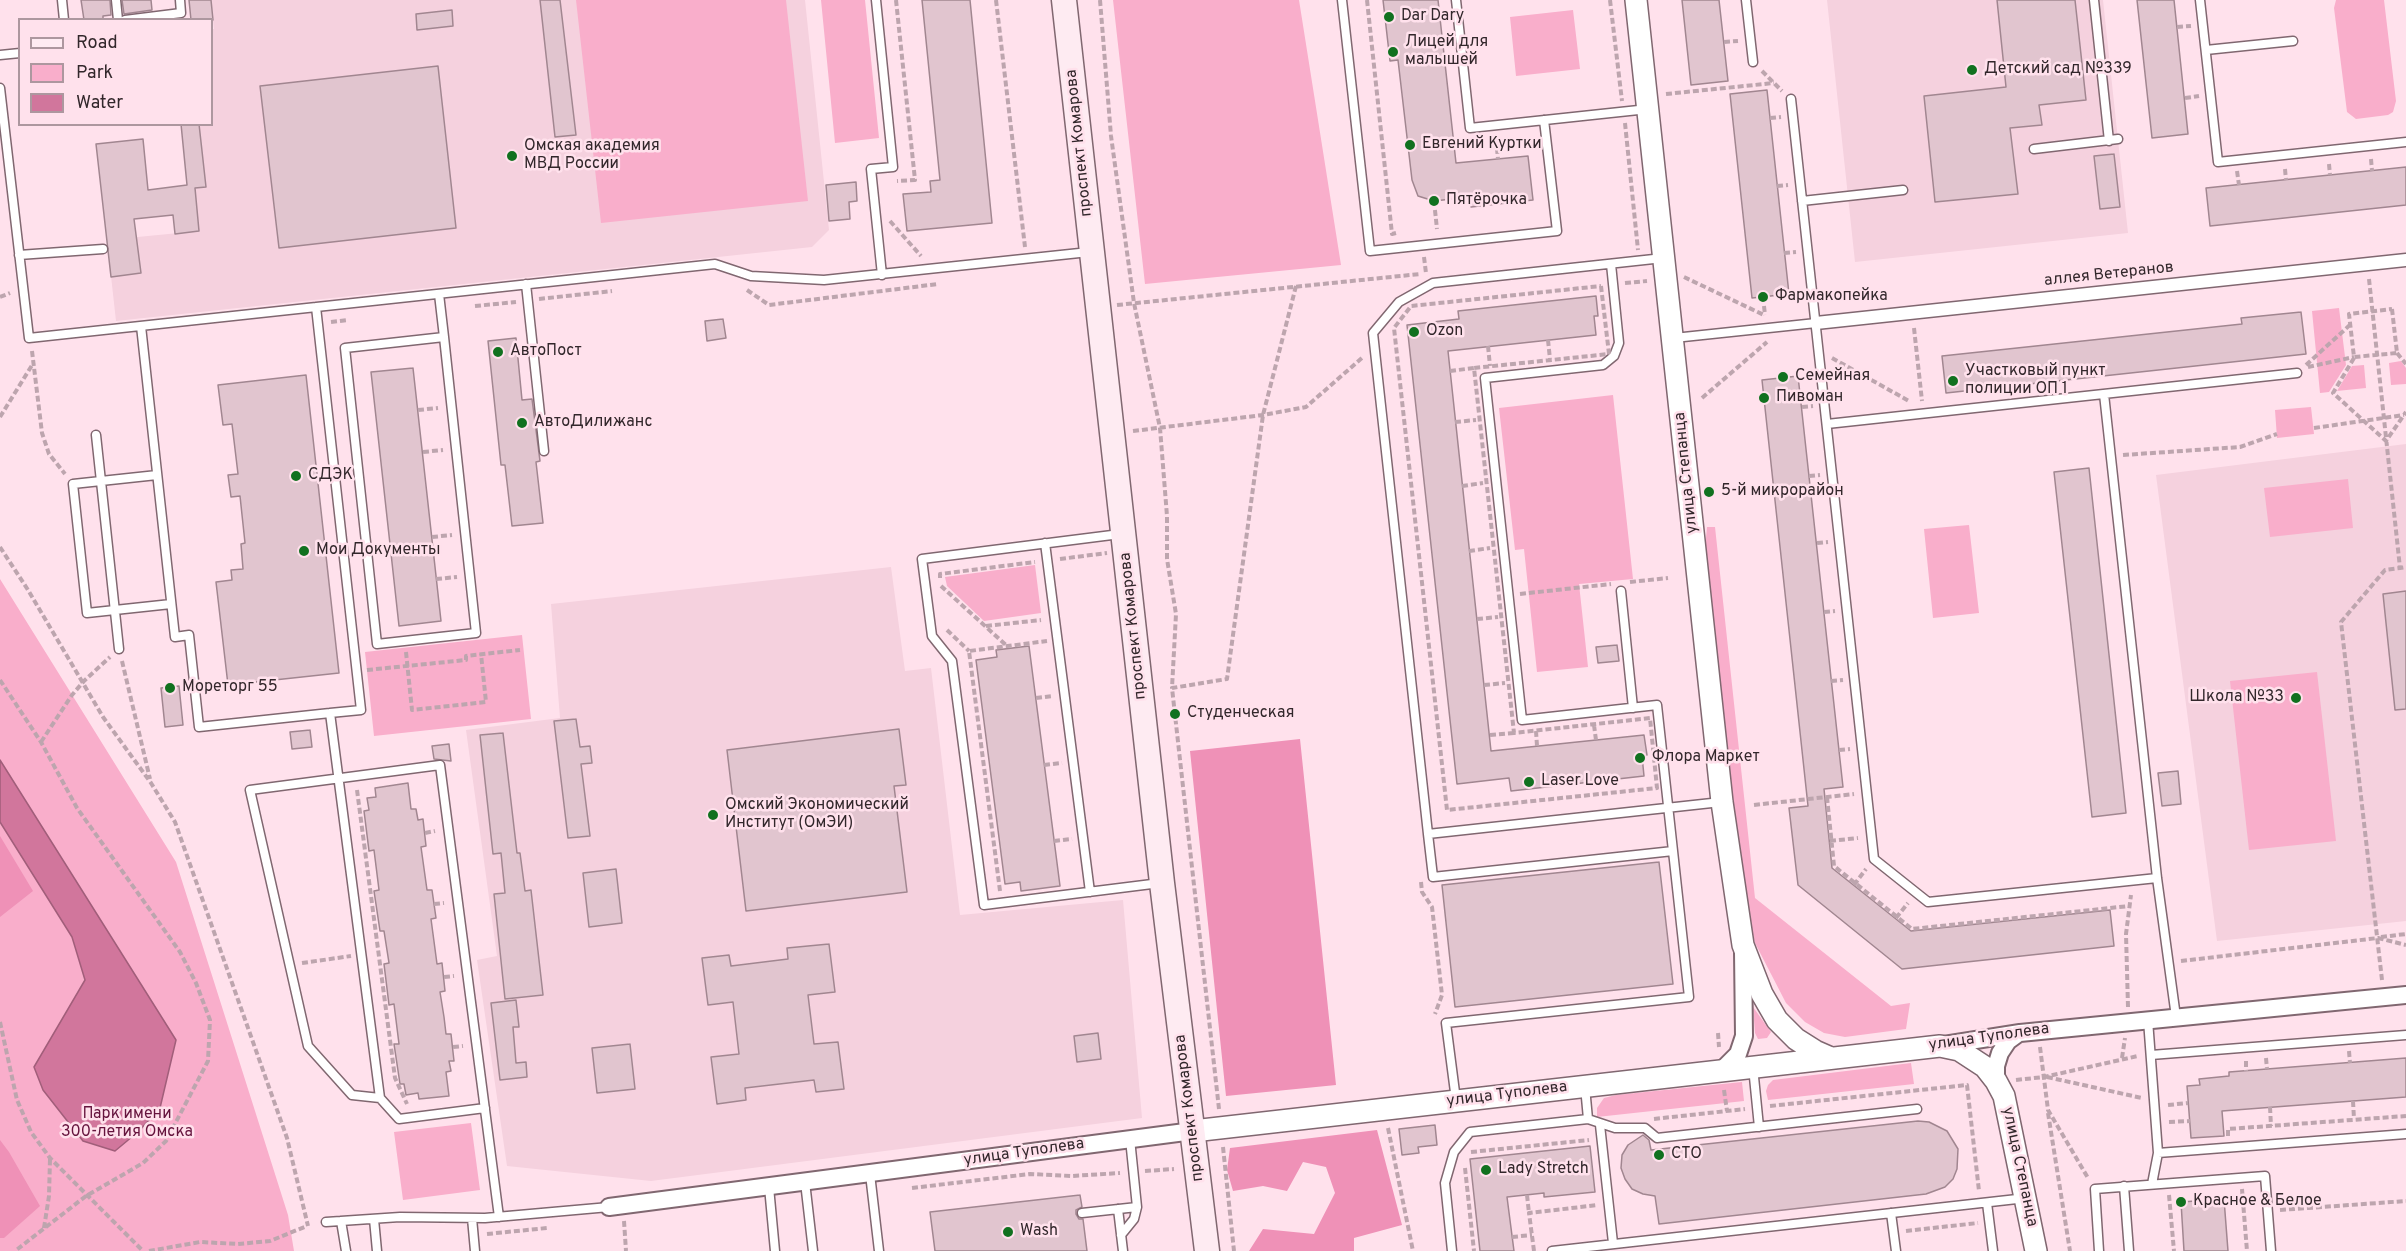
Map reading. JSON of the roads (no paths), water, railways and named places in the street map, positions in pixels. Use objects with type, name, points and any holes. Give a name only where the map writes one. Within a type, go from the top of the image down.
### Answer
[{"type":"main road","name":"проспект Комарова","points":[[1064,0],[1162,883],[1207,1251]]},
{"type":"street","name":"улица Степанца","points":[[1636,0],[1722,802],[1743,945],[1744,1036],[1738,1054],[1722,1070]]},
{"type":"street","name":"аллея Ветеранов","points":[[1816,323],[2406,260]]},
{"type":"street","name":"улица Степанца","points":[[1743,945],[1762,994],[1777,1020],[1796,1039],[1831,1058]]},
{"type":"street","name":"улица Туполева","points":[[609,1206],[1193,1131],[1940,1046],[2020,1033],[2406,995]]},
{"type":"street","points":[[2006,1080],[1996,1066],[2000,1053],[2008,1041],[2020,1033]]},
{"type":"street","name":"улица Степанца","points":[[1940,1046],[1959,1050],[1971,1056],[2006,1080],[2004,1096],[2036,1251]]},
{"type":"lane","points":[[62,0],[64,18]]},
{"type":"lane","points":[[116,0],[118,18]]},
{"type":"lane","points":[[141,18],[181,13],[180,0]]},
{"type":"lane","points":[[876,0],[893,167],[871,170],[882,274]]},
{"type":"lane","points":[[1342,0],[1370,251],[1557,231],[1544,120]]},
{"type":"lane","points":[[1456,0],[1470,128],[1648,109]]},
{"type":"lane","points":[[1746,0],[1753,62]]},
{"type":"lane","points":[[2034,149],[2114,140],[2094,0]]},
{"type":"lane","points":[[2200,0],[2218,162],[2406,142]]},
{"type":"lane","points":[[2206,50],[2293,41]]},
{"type":"lane","points":[[0,55],[18,53]]},
{"type":"lane","points":[[0,88],[29,338],[715,264],[751,276],[824,280],[1092,251]]},
{"type":"lane","points":[[1791,99],[1874,860],[1928,902],[2157,878]]},
{"type":"lane","points":[[1802,201],[1903,190]]},
{"type":"lane","points":[[19,255],[103,249]]},
{"type":"lane","points":[[1665,258],[1433,283],[1399,302],[1373,333],[1433,877],[1673,851]]},
{"type":"lane","points":[[1456,1101],[1446,1023],[1689,997],[1657,705],[1522,720],[1485,378],[1603,365],[1614,356],[1619,344],[1611,264]]},
{"type":"lane","points":[[526,284],[544,451]]},
{"type":"lane","points":[[439,294],[444,338],[476,633],[377,644],[345,348],[444,338]]},
{"type":"lane","points":[[141,326],[175,637],[189,636],[199,728],[360,710],[316,307]]},
{"type":"lane","points":[[1673,338],[1816,323]]},
{"type":"lane","points":[[1827,424],[1923,411],[2297,373]]},
{"type":"lane","points":[[2104,394],[2157,878],[2176,1017]]},
{"type":"lane","points":[[96,435],[119,649]]},
{"type":"lane","points":[[157,475],[73,484],[87,613],[171,604]]},
{"type":"lane","points":[[1124,533],[922,559],[932,636],[952,661],[984,906],[1162,883]]},
{"type":"lane","points":[[1045,543],[1090,892]]},
{"type":"lane","points":[[1621,591],[1633,708]]},
{"type":"lane","points":[[330,713],[380,1098],[399,1119],[485,1108]]},
{"type":"lane","points":[[380,1098],[352,1095],[308,1046],[249,790],[440,765],[499,1217]]},
{"type":"lane","points":[[1428,834],[1722,802]]},
{"type":"lane","points":[[2148,1020],[2158,1153],[2152,1184]]},
{"type":"lane","points":[[2151,1055],[2406,1035]]},
{"type":"lane","points":[[1752,1067],[1759,1127]]},
{"type":"lane","points":[[1585,1086],[1588,1119]]},
{"type":"lane","points":[[1452,1251],[1445,1183],[1454,1152],[1470,1132],[1588,1119],[1600,1125],[1615,1128],[1645,1128],[1656,1138],[1917,1109]]},
{"type":"lane","points":[[1600,1125],[1613,1243]]},
{"type":"lane","points":[[2158,1153],[2406,1134]]},
{"type":"lane","points":[[1121,1235],[1134,1219],[1137,1207],[1130,1139]]},
{"type":"lane","points":[[870,1174],[879,1251]]},
{"type":"lane","points":[[2100,1251],[2095,1189],[2265,1176],[2271,1251]]},
{"type":"lane","points":[[805,1182],[813,1251]]},
{"type":"lane","points":[[769,1186],[775,1251]]},
{"type":"lane","points":[[2124,1186],[2129,1251]]},
{"type":"lane","points":[[1552,1251],[2026,1198]]},
{"type":"lane","points":[[1984,1203],[1993,1251]]},
{"type":"lane","points":[[326,1222],[499,1217],[609,1206]]},
{"type":"lane","points":[[1082,1213],[1137,1207]]},
{"type":"lane","points":[[1118,1209],[1123,1251]]},
{"type":"lane","points":[[1892,1213],[1896,1251]]},
{"type":"lane","points":[[472,1218],[476,1251]]},
{"type":"lane","points":[[374,1219],[377,1251]]},
{"type":"lane","points":[[341,1221],[346,1251]]},
{"type":"water","points":[[0,760],[176,1040],[160,1108],[139,1131],[115,1151],[83,1141],[43,1090],[34,1067],[85,980],[72,937],[0,822]]},
{"type":"place","name":"Dar Dary","points":[[1389,17]]},
{"type":"place","name":"Лицей для малышей","points":[[1393,52]]},
{"type":"place","name":"Детский сад №339","points":[[1972,70]]},
{"type":"place","name":"Евгений Куртки","points":[[1410,145]]},
{"type":"place","name":"Омская академия МВД России","points":[[512,156]]},
{"type":"place","name":"Пятёрочка","points":[[1434,201]]},
{"type":"place","name":"Фармакопейка","points":[[1763,297]]},
{"type":"place","name":"Ozon","points":[[1414,332]]},
{"type":"place","name":"АвтоПост","points":[[498,352]]},
{"type":"place","name":"Семейная","points":[[1783,377]]},
{"type":"place","name":"Участковый пункт полиции ОП 1","points":[[1953,381]]},
{"type":"place","name":"Пивоман","points":[[1764,398]]},
{"type":"place","name":"АвтоДилижанс","points":[[522,423]]},
{"type":"place","name":"СДЭК","points":[[296,476]]},
{"type":"place","name":"5-й микрорайон","points":[[1709,492]]},
{"type":"place","name":"Мои Документы","points":[[304,551]]},
{"type":"place","name":"Мореторг 55","points":[[170,688]]},
{"type":"place","name":"Школа №33","points":[[2296,698]]},
{"type":"place","name":"Студенческая","points":[[1175,714]]},
{"type":"place","name":"Флора Маркет","points":[[1640,758]]},
{"type":"place","name":"Laser Love","points":[[1529,782]]},
{"type":"place","name":"Омский Экономический Институт (ОмЭИ)","points":[[713,815]]},
{"type":"place","name":"СТО","points":[[1659,1155]]},
{"type":"place","name":"Lady Stretch","points":[[1486,1170]]},
{"type":"place","name":"Красное & Белое","points":[[2181,1202]]},
{"type":"place","name":"Wash","points":[[1008,1232]]},
{"type":"park label","name":"Парк имени 300-летия Омска","points":[[127,1124]]}]
